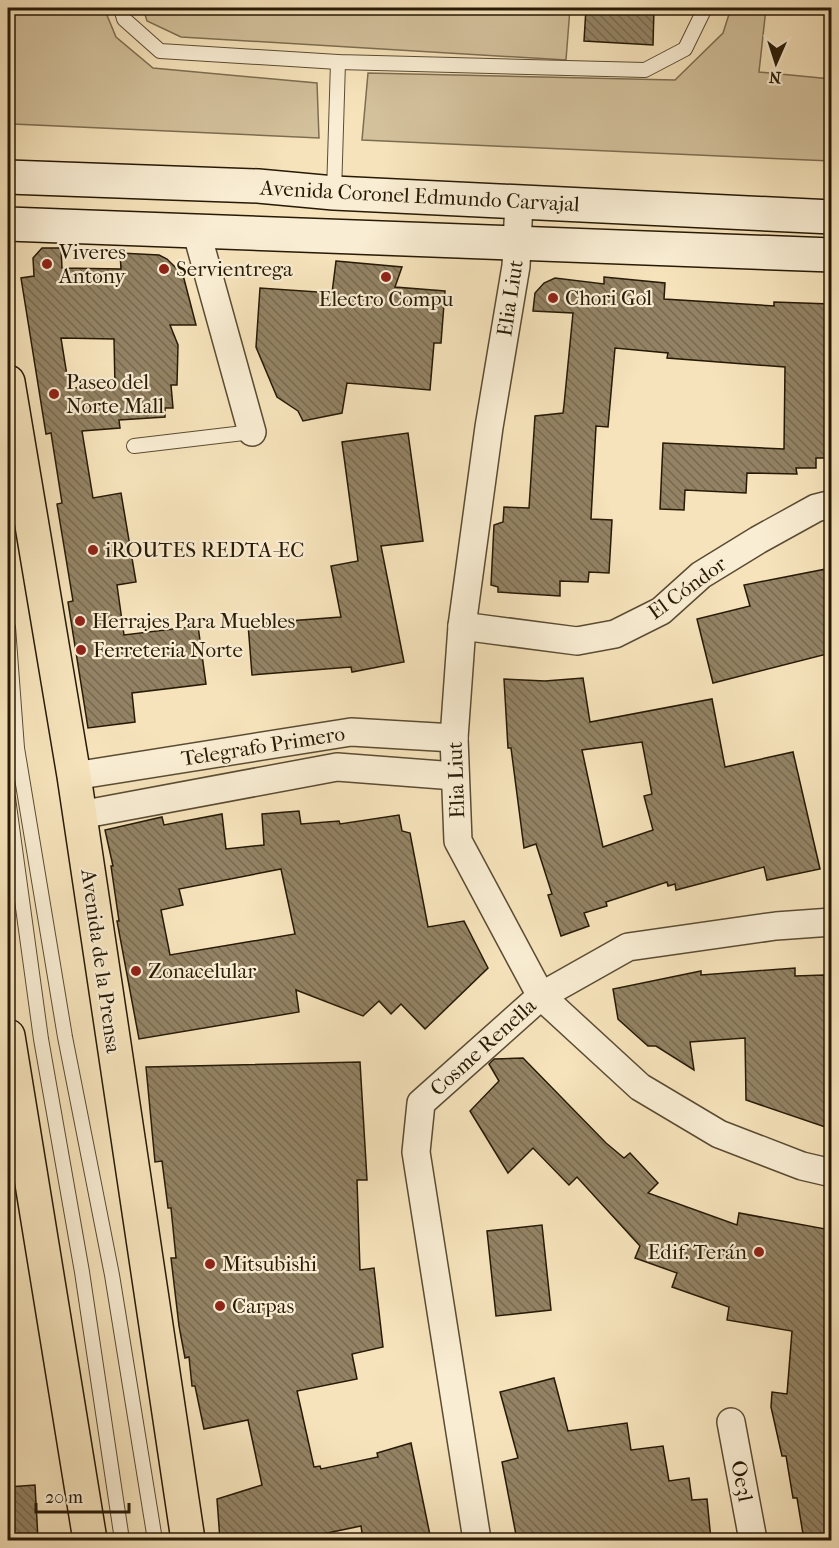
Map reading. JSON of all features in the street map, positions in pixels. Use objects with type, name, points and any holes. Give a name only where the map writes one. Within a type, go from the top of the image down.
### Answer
[{"type":"main road","name":"Avenida Coronel Edmundo Carvajal","points":[[8,177],[258,186],[334,193],[831,217]]},
{"type":"main road","name":"Avenida Coronel Edmundo Carvajal","points":[[8,224],[831,255]]},
{"type":"main road","name":"Avenida de la Prensa","points":[[8,382],[74,776],[188,1540]]},
{"type":"main road","points":[[8,1036],[90,1540]]},
{"type":"street","name":"Elia Liut","points":[[519,202],[519,242],[489,427],[462,626],[454,738],[458,841],[541,996],[640,1087],[719,1134],[802,1166],[831,1173]]},
{"type":"street","points":[[196,230],[252,432]]},
{"type":"street","name":"El Cóndor","points":[[462,626],[577,641],[615,634],[661,611],[700,575],[758,540],[816,508],[831,504]]},
{"type":"street","name":"Telegrafo Primero","points":[[74,776],[351,732],[454,738]]},
{"type":"street","name":"Telegrafo Primero","points":[[80,815],[337,767],[455,776]]},
{"type":"street","name":"Cosme Renella","points":[[477,1540],[416,1152],[421,1103],[541,996],[628,947],[776,926],[831,922]]},
{"type":"street","name":"Oe3l","points":[[731,1422],[753,1540]]},
{"type":"lane","points":[[121,8],[124,18],[160,51],[338,62],[645,70],[685,50],[705,8]]},
{"type":"lane","points":[[334,193],[338,62]]},
{"type":"lane","points":[[134,446],[252,432]]},
{"type":"lane","points":[[8,627],[17,748],[65,1037],[112,1275],[155,1540]]},
{"type":"lane","points":[[8,798],[41,1039],[82,1272],[122,1540]]},
{"type":"shaded area","points":[[8,8],[104,8],[116,37],[153,68],[317,83],[319,138],[13,124],[8,83]]},
{"type":"shaded area","points":[[143,8],[570,8],[566,60],[181,37],[147,21]]},
{"type":"shaded area","points":[[731,8],[766,8],[759,72],[831,79],[831,161],[362,140],[368,73],[675,80],[723,33]]},
{"type":"building","points":[[586,8],[654,8],[653,45],[584,41]]},
{"type":"building","points":[[42,248],[61,248],[62,268],[121,269],[120,253],[159,255],[167,259],[183,275],[196,325],[170,325],[178,345],[177,385],[171,385],[173,408],[165,408],[165,417],[119,420],[120,428],[82,431],[93,498],[121,493],[136,582],[117,585],[124,635],[198,626],[206,684],[132,693],[135,722],[88,728],[68,602],[73,601],[57,504],[62,503],[51,433],[46,434],[21,278],[34,276],[33,258]],"holes":[[[61,338],[114,339],[115,387],[69,388]]]},
{"type":"building","points":[[336,261],[402,267],[395,287],[445,291],[441,343],[434,343],[430,390],[347,383],[342,413],[303,421],[298,411],[277,397],[256,347],[260,288],[332,293]]},
{"type":"building","points":[[604,277],[665,283],[664,299],[774,306],[774,302],[831,304],[831,458],[816,458],[816,468],[796,468],[797,474],[747,473],[746,493],[685,490],[684,510],[660,509],[663,443],[784,449],[785,367],[667,358],[668,353],[615,348],[608,427],[596,426],[591,519],[612,520],[609,573],[589,572],[588,582],[560,581],[560,596],[498,592],[498,587],[491,585],[494,525],[503,522],[504,507],[529,508],[535,416],[563,413],[564,405],[573,313],[533,311],[535,293],[544,283],[555,278],[604,284]]},
{"type":"building","points":[[408,433],[423,541],[381,546],[404,662],[352,672],[351,667],[252,675],[248,624],[341,617],[331,566],[358,561],[342,442]]},
{"type":"building","points":[[831,568],[831,653],[713,683],[697,619],[750,606],[744,585]]},
{"type":"building","points":[[583,678],[590,722],[712,699],[725,767],[793,752],[820,869],[767,880],[764,867],[676,890],[675,884],[668,886],[667,882],[606,902],[607,906],[584,913],[589,926],[561,936],[548,895],[552,894],[536,844],[524,848],[511,748],[508,748],[504,679],[545,681]],"holes":[[[642,742],[652,794],[644,796],[653,830],[603,847],[582,750]]]},
{"type":"building","points":[[299,811],[301,824],[339,821],[340,824],[399,815],[402,831],[410,833],[428,927],[464,921],[488,968],[425,1029],[401,1004],[391,1014],[379,1001],[363,1016],[296,990],[299,1012],[139,1039],[117,921],[119,921],[111,866],[113,866],[105,830],[162,817],[164,825],[222,814],[226,849],[264,845],[262,814]],"holes":[[[281,869],[295,934],[170,955],[161,910],[183,905],[179,889]]]},
{"type":"building","points":[[795,968],[795,976],[824,975],[828,1057],[831,1057],[831,1129],[746,1100],[745,1038],[690,1042],[694,1070],[656,1046],[648,1046],[618,1019],[613,989],[701,971],[701,975]]},
{"type":"building","points":[[523,1058],[606,1143],[624,1158],[630,1153],[658,1183],[648,1193],[737,1225],[739,1213],[831,1230],[831,1540],[804,1540],[797,1498],[793,1498],[786,1456],[782,1456],[771,1407],[772,1392],[787,1394],[792,1331],[727,1320],[729,1307],[672,1287],[677,1273],[635,1258],[640,1246],[577,1177],[569,1185],[533,1148],[508,1173],[470,1111],[499,1081],[489,1064],[494,1059]]},
{"type":"building","points":[[360,1062],[367,1180],[357,1180],[360,1270],[374,1268],[383,1347],[352,1354],[357,1379],[297,1391],[314,1467],[320,1466],[321,1469],[378,1457],[377,1453],[411,1443],[431,1540],[363,1540],[361,1526],[294,1540],[220,1540],[217,1499],[262,1485],[248,1420],[204,1429],[195,1386],[192,1386],[189,1357],[185,1358],[179,1326],[171,1258],[176,1258],[171,1208],[168,1208],[162,1161],[155,1162],[146,1067]]},
{"type":"building","points":[[542,1225],[551,1310],[496,1316],[487,1231]]},
{"type":"building","points":[[554,1378],[568,1431],[627,1423],[631,1450],[663,1446],[669,1481],[689,1478],[692,1500],[707,1499],[711,1540],[601,1540],[600,1534],[560,1540],[517,1540],[502,1462],[518,1458],[500,1392]]},
{"type":"building","points":[[35,1485],[38,1539],[12,1540],[10,1517],[8,1517],[8,1487]]},
{"type":"place","name":"Viveres Antony","points":[[47,264]]},
{"type":"place","name":"Servientrega","points":[[164,269]]},
{"type":"place","name":"Electro Compu","points":[[386,277]]},
{"type":"place","name":"Chori Gol","points":[[553,298]]},
{"type":"place","name":"Paseo del Norte Mall","points":[[54,394]]},
{"type":"place","name":"iROUTES REDTA-EC","points":[[93,550]]},
{"type":"place","name":"Herrajes Para Muebles","points":[[80,621]]},
{"type":"place","name":"Ferreteria Norte","points":[[81,650]]},
{"type":"place","name":"Zonacelular","points":[[136,971]]},
{"type":"place","name":"Edif. Terán","points":[[759,1252]]},
{"type":"place","name":"Mitsubishi","points":[[210,1264]]},
{"type":"place","name":"Carpas","points":[[220,1306]]}]
